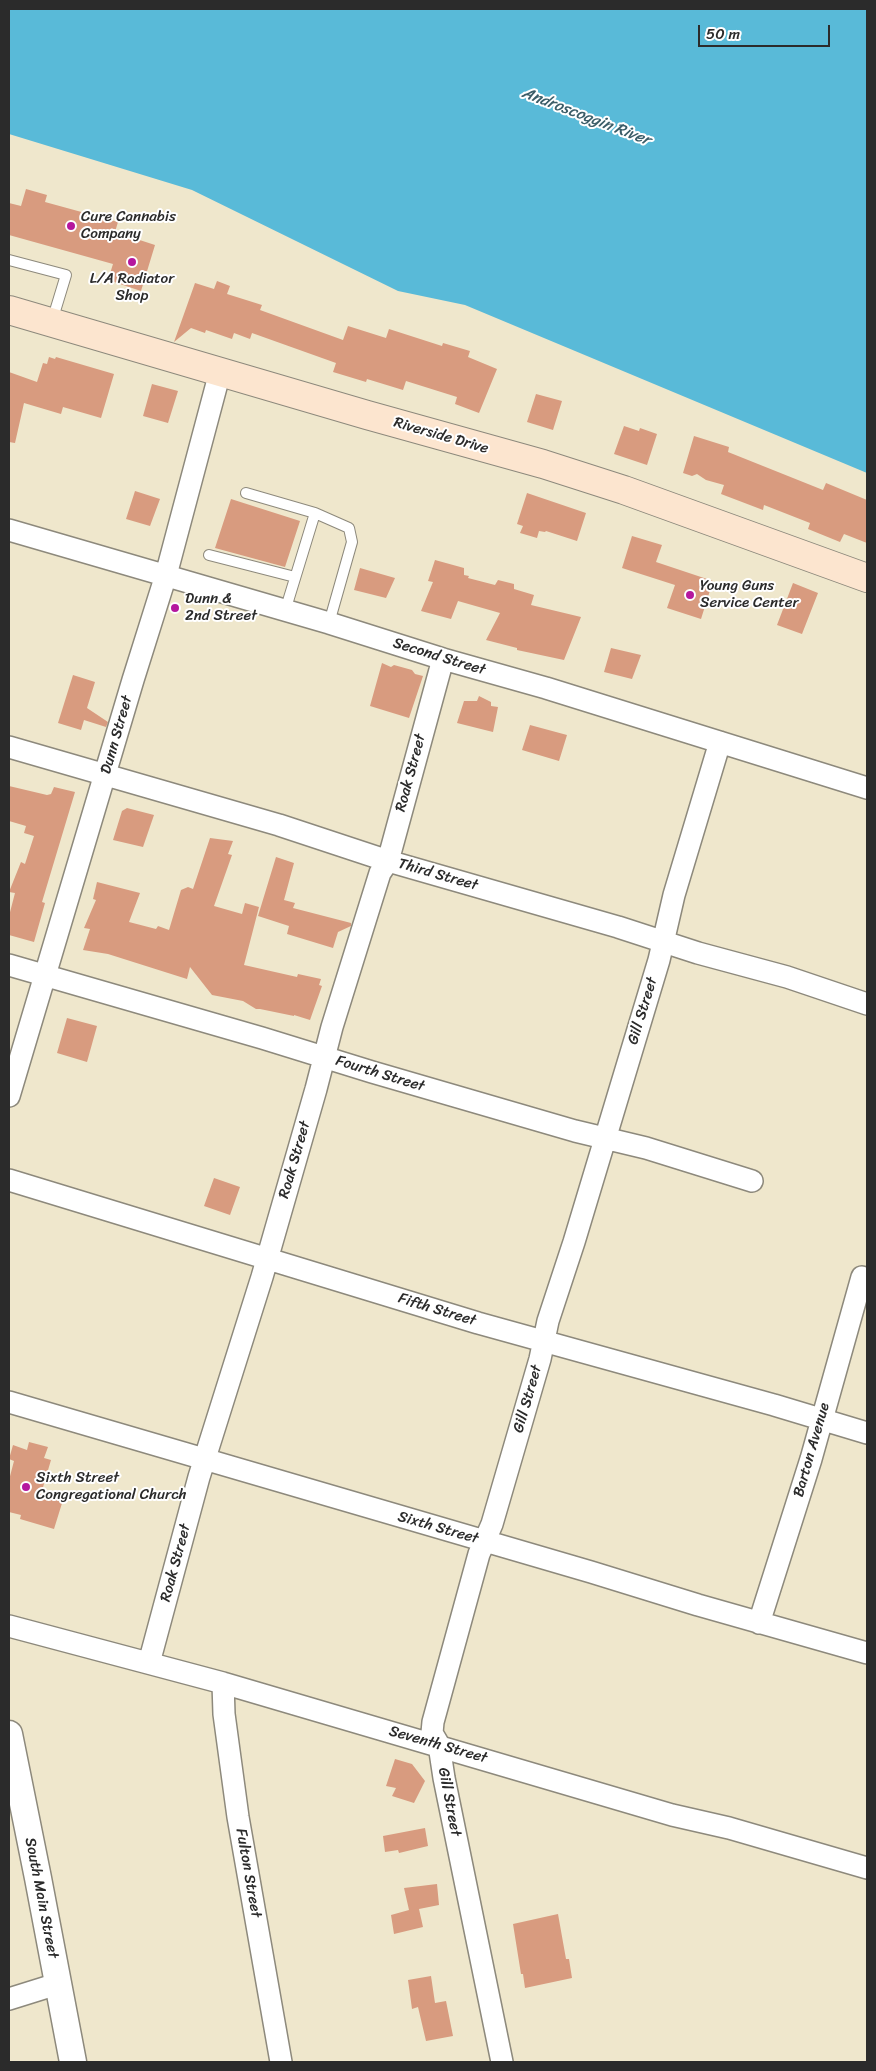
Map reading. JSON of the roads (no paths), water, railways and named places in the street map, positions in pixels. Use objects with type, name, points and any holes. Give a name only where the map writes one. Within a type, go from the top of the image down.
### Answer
[{"type":"main road","name":"Riverside Drive","points":[[9,310],[543,464],[624,490],[867,578]]},
{"type":"street","name":"Dunn Street","points":[[9,1096],[166,575],[220,372]]},
{"type":"street","name":"Second Street","points":[[9,530],[329,623],[442,659],[546,688],[867,788]]},
{"type":"street","name":"Roak Street","points":[[148,1663],[205,1459],[267,1258],[355,948],[380,873],[388,860],[442,659]]},
{"type":"street","name":"Gill Street","points":[[502,2062],[444,1778],[439,1745],[432,1733],[435,1710],[479,1554],[492,1524],[544,1341],[548,1320],[659,960],[662,941],[720,742]]},
{"type":"street","name":"Third Street","points":[[9,747],[279,825],[388,860],[787,977],[867,1004]]},
{"type":"street","name":"Fourth Street","points":[[9,965],[575,1132],[646,1148],[752,1181]]},
{"type":"street","name":"Fifth Street","points":[[9,1180],[544,1341],[867,1433]]},
{"type":"street","name":"Barton Avenue","points":[[759,1623],[822,1419],[862,1277]]},
{"type":"street","name":"Sixth Street","points":[[9,1402],[759,1623],[867,1652]]},
{"type":"street","name":"Seventh Street","points":[[9,1626],[223,1683],[672,1815],[729,1828],[867,1868]]},
{"type":"street","name":"Fulton Street","points":[[223,1683],[224,1714],[238,1817],[282,2062]]},
{"type":"street","name":"South Main Street","points":[[9,1734],[15,1796],[73,2062]]},
{"type":"street","points":[[9,2000],[57,1984]]},
{"type":"lane","points":[[9,260],[66,275],[51,322]]},
{"type":"lane","points":[[246,493],[315,512],[348,528],[352,542],[329,623]]},
{"type":"lane","points":[[285,611],[315,512]]},
{"type":"lane","points":[[209,555],[295,577]]},
{"type":"water","name":"Androscoggin River","points":[[9,9],[867,9],[867,473],[465,305],[398,291],[192,190],[9,134]]},
{"type":"place","name":"Cure Cannabis Company","points":[[71,226]]},
{"type":"place","name":"L/A Radiator Shop","points":[[132,262]]},
{"type":"place","name":"Young Guns Service Center","points":[[690,595]]},
{"type":"place","name":"Dunn & 2nd Street","points":[[175,608]]},
{"type":"place","name":"Sixth Street Congregational Church","points":[[26,1487]]}]
